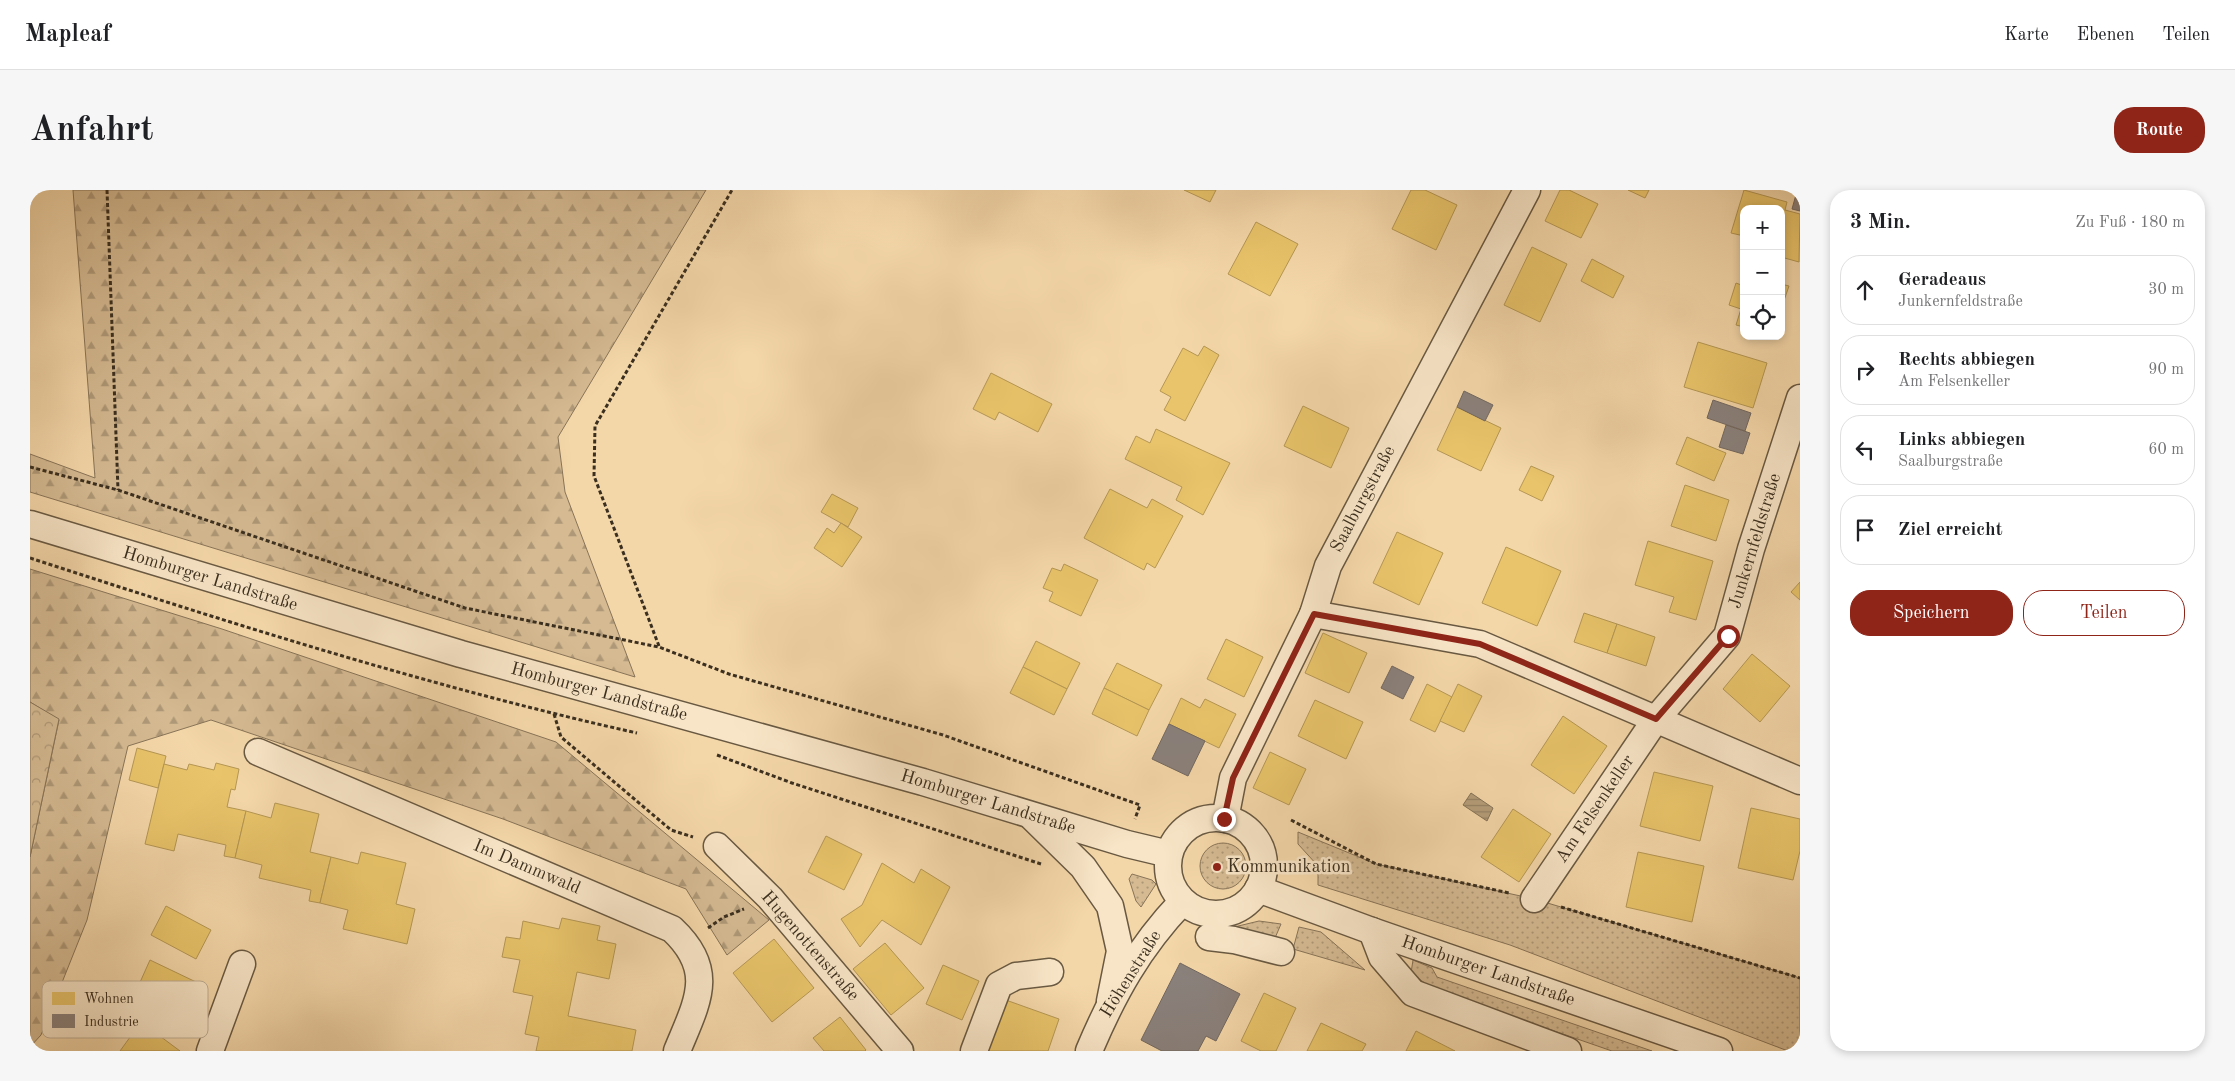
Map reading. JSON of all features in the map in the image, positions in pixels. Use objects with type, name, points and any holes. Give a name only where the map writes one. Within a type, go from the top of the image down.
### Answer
[{"type":"street","name":"Saalburgstraße","points":[[1224,819],[1233,778],[1314,614],[1328,566],[1527,190]]},
{"type":"street","name":"Junkernfeldstraße","points":[[1656,719],[1728,636],[1750,549],[1800,398]]},
{"type":"street","name":"Homburger Landstraße","points":[[30,524],[461,654],[875,769],[1127,844],[1169,854]]},
{"type":"street","points":[[1314,614],[1480,644],[1800,781]]},
{"type":"street","name":"Am Felsenkeller","points":[[1534,899],[1656,719]]},
{"type":"street","name":"Im Dammwald","points":[[258,752],[672,929],[687,943],[697,962],[700,994],[677,1051]]},
{"type":"street","points":[[1029,814],[1083,867],[1110,906],[1120,951],[1110,1001]]},
{"type":"street","points":[[1211,818],[1224,819],[1238,823],[1249,831],[1263,855],[1264,869],[1258,888],[1246,905],[1234,912],[1220,915],[1206,914],[1194,910],[1182,902],[1174,891],[1168,878],[1169,854],[1176,838],[1185,828],[1197,821],[1211,818]]},
{"type":"street","name":"Hugenottenstraße","points":[[717,846],[770,898],[900,1051]]},
{"type":"street","name":"Homburger Landstraße","points":[[1258,888],[1372,931],[1718,1051]]},
{"type":"street","name":"Höhenstraße","points":[[1089,1051],[1110,1001],[1153,934],[1182,902]]},
{"type":"street","points":[[1372,931],[1382,957],[1413,993],[1568,1051]]},
{"type":"street","points":[[1209,937],[1234,940],[1280,952]]},
{"type":"street","points":[[210,1051],[242,964]]},
{"type":"street","points":[[974,1051],[999,986],[1016,976],[1050,972]]},
{"type":"path","points":[[108,190],[118,490]]},
{"type":"path","points":[[659,647],[594,476],[595,426],[732,190]]},
{"type":"path","points":[[30,467],[118,490],[465,608],[659,647],[729,674],[943,735],[1140,805]]},
{"type":"path","points":[[30,558],[306,646],[554,714],[642,734]]},
{"type":"path","points":[[554,714],[561,738],[671,830],[717,846]]},
{"type":"path","points":[[709,752],[792,783],[1043,865]]},
{"type":"path","points":[[702,932],[724,917],[748,907]]},
{"type":"green space","points":[[73,190],[706,190],[558,437],[565,492],[635,677],[30,492],[30,454],[95,478]]},
{"type":"green space","points":[[30,569],[222,629],[556,742],[769,920],[727,955],[686,889],[503,819],[211,720],[128,746],[87,920],[63,981],[42,981],[42,1032],[30,1047],[30,857],[59,720],[30,702]]},
{"type":"green space","points":[[30,702],[59,719],[30,857]]},
{"type":"green space","points":[[1298,832],[1376,864],[1534,899],[1800,978],[1800,1051],[1788,1051],[1510,945],[1318,885],[1318,866],[1298,844]]},
{"type":"green space","points":[[1223,843],[1236,847],[1242,853],[1246,866],[1242,879],[1236,885],[1223,889],[1210,885],[1204,879],[1200,866],[1204,853],[1210,847]]},
{"type":"green space","points":[[1132,874],[1152,880],[1156,884],[1141,907],[1136,901],[1129,879]]},
{"type":"green space","points":[[1259,921],[1281,924],[1275,938],[1230,928]]},
{"type":"green space","points":[[1299,927],[1321,932],[1365,970],[1293,949]]},
{"type":"green space","points":[[1413,960],[1432,968],[1437,977],[1652,1051],[1612,1051],[1433,989],[1411,973]]},
{"type":"shaded area","points":[[1471,793],[1493,808],[1487,821],[1463,805]]},
{"type":"building: Wohnen","points":[[1184,190],[1216,190],[1210,202]]},
{"type":"building: Wohnen","points":[[1411,190],[1425,190],[1457,205],[1436,250],[1392,229]]},
{"type":"building: Wohnen","points":[[1560,190],[1569,190],[1598,204],[1581,238],[1545,221]]},
{"type":"building: Wohnen","points":[[1628,190],[1649,190],[1645,198]]},
{"type":"building: Wohnen","points":[[1744,190],[1787,202],[1785,210],[1785,205],[1740,205],[1740,235],[1731,233]]},
{"type":"building: Wohnen","points":[[1785,210],[1800,214],[1799,262],[1785,258]]},
{"type":"building: Wohnen","points":[[1256,222],[1298,244],[1270,296],[1228,274]]},
{"type":"building: Wohnen","points":[[1532,247],[1567,264],[1540,322],[1504,305]]},
{"type":"building: Wohnen","points":[[1592,259],[1624,276],[1613,298],[1581,281]]},
{"type":"building: Wohnen","points":[[1736,283],[1740,284],[1740,309],[1729,305]]},
{"type":"building: Wohnen","points":[[1785,285],[1789,286],[1785,298]]},
{"type":"building: Wohnen","points":[[1740,312],[1740,326],[1736,325]]},
{"type":"building: Wohnen","points":[[1698,342],[1767,363],[1753,408],[1684,387]]},
{"type":"building: Wohnen","points":[[1204,346],[1219,355],[1185,421],[1164,410],[1171,397],[1160,391],[1183,348],[1198,356]]},
{"type":"building: Wohnen","points":[[991,373],[1052,404],[1038,432],[999,412],[995,420],[973,409]]},
{"type":"building: Wohnen","points":[[1303,406],[1349,428],[1331,468],[1284,446]]},
{"type":"building: Wohnen","points":[[1457,407],[1501,428],[1481,471],[1437,450]]},
{"type":"building: Wohnen","points":[[1156,429],[1230,463],[1203,515],[1176,500],[1182,487],[1125,459],[1136,436],[1150,443]]},
{"type":"building: Wohnen","points":[[1687,437],[1726,453],[1714,481],[1676,464]]},
{"type":"building: Wohnen","points":[[1531,466],[1554,476],[1542,501],[1519,490]]},
{"type":"building: Wohnen","points":[[1685,485],[1729,500],[1716,541],[1671,526]]},
{"type":"building: Wohnen","points":[[1110,489],[1147,508],[1152,499],[1183,516],[1155,568],[1147,563],[1144,570],[1084,538]]},
{"type":"building: Wohnen","points":[[832,494],[858,508],[848,527],[821,512]]},
{"type":"building: Wohnen","points":[[841,523],[862,537],[842,567],[814,548],[827,528],[834,533]]},
{"type":"building: Wohnen","points":[[1397,532],[1443,553],[1419,605],[1373,583]]},
{"type":"building: Wohnen","points":[[1648,541],[1713,561],[1696,620],[1669,612],[1674,597],[1635,585]]},
{"type":"building: Wohnen","points":[[1506,547],[1561,571],[1537,626],[1482,603]]},
{"type":"building: Wohnen","points":[[1064,564],[1098,580],[1081,616],[1049,601],[1053,592],[1043,588],[1052,568],[1061,571]]},
{"type":"building: Wohnen","points":[[1800,582],[1800,600],[1791,592]]},
{"type":"building: Wohnen","points":[[1584,613],[1617,624],[1607,653],[1574,642]]},
{"type":"building: Wohnen","points":[[1617,624],[1655,637],[1646,666],[1607,653]]},
{"type":"building: Wohnen","points":[[1323,633],[1367,653],[1349,693],[1305,673]]},
{"type":"building: Wohnen","points":[[1226,639],[1263,657],[1244,697],[1207,679]]},
{"type":"building: Wohnen","points":[[1036,641],[1080,663],[1067,689],[1023,667]]},
{"type":"building: Wohnen","points":[[1752,654],[1790,686],[1760,722],[1723,689]]},
{"type":"building: Wohnen","points":[[1117,663],[1162,685],[1149,710],[1104,688]]},
{"type":"building: Wohnen","points":[[1023,667],[1067,689],[1054,715],[1010,693]]},
{"type":"building: Wohnen","points":[[1427,684],[1452,697],[1435,732],[1410,720]]},
{"type":"building: Wohnen","points":[[1458,684],[1482,696],[1464,732],[1440,721]]},
{"type":"building: Wohnen","points":[[1104,688],[1149,710],[1137,736],[1092,714]]},
{"type":"building: Wohnen","points":[[1181,698],[1200,708],[1205,699],[1236,714],[1219,748],[1169,724]]},
{"type":"building: Wohnen","points":[[1315,700],[1363,722],[1346,759],[1298,736]]},
{"type":"building: Wohnen","points":[[1563,716],[1607,746],[1574,794],[1531,765]]},
{"type":"building: Wohnen","points":[[137,748],[166,756],[158,788],[129,780]]},
{"type":"building: Wohnen","points":[[1270,752],[1306,769],[1289,805],[1253,788]]},
{"type":"building: Wohnen","points":[[216,763],[239,769],[235,790],[231,789],[227,807],[246,811],[235,858],[224,856],[226,845],[178,834],[174,851],[145,844],[164,764],[187,770],[189,764],[214,770]]},
{"type":"building: Wohnen","points":[[1654,772],[1713,786],[1700,841],[1640,826]]},
{"type":"building: Wohnen","points":[[275,803],[319,814],[310,852],[331,857],[320,903],[309,901],[311,890],[259,878],[262,865],[235,858],[246,811],[271,818]]},
{"type":"building: Wohnen","points":[[1751,808],[1800,819],[1800,851],[1793,880],[1738,868]]},
{"type":"building: Wohnen","points":[[1513,809],[1551,834],[1519,882],[1481,857]]},
{"type":"building: Wohnen","points":[[826,836],[862,854],[844,890],[808,872]]},
{"type":"building: Wohnen","points":[[361,852],[406,863],[396,904],[415,909],[407,944],[343,929],[348,910],[320,903],[331,857],[358,864]]},
{"type":"building: Wohnen","points":[[1638,852],[1704,866],[1692,922],[1626,907]]},
{"type":"building: Wohnen","points":[[882,863],[914,883],[921,869],[950,887],[921,945],[882,920],[860,947],[841,919],[862,905]]},
{"type":"building: Wohnen","points":[[166,906],[211,930],[196,959],[151,935]]},
{"type":"building: Wohnen","points":[[562,918],[600,926],[597,940],[616,944],[609,979],[577,972],[568,1016],[636,1030],[632,1051],[536,1051],[539,1037],[525,1034],[533,996],[513,992],[520,960],[502,957],[506,937],[520,939],[523,921],[559,929]]},
{"type":"building: Wohnen","points":[[774,939],[814,988],[772,1022],[733,973]]},
{"type":"building: Wohnen","points":[[885,943],[924,988],[891,1015],[853,969]]},
{"type":"building: Wohnen","points":[[150,960],[194,981],[141,981]]},
{"type":"building: Wohnen","points":[[943,965],[979,981],[962,1020],[926,1004]]},
{"type":"building: Wohnen","points":[[1264,993],[1296,1008],[1276,1051],[1261,1051],[1241,1041]]},
{"type":"building: Wohnen","points":[[1003,999],[1059,1019],[1048,1051],[986,1051]]},
{"type":"building: Wohnen","points":[[840,1017],[865,1051],[824,1051],[813,1038]]},
{"type":"building: Wohnen","points":[[1321,1023],[1366,1044],[1362,1051],[1307,1051]]},
{"type":"building: Wohnen","points":[[1416,1031],[1455,1051],[1406,1051]]},
{"type":"building: Wohnen","points":[[129,1038],[163,1038],[180,1051],[120,1051]]},
{"type":"building: Industrie","points":[[1797,191],[1800,192],[1800,211],[1792,209]]},
{"type":"building: Industrie","points":[[1464,391],[1493,405],[1485,421],[1457,407]]},
{"type":"building: Industrie","points":[[1713,400],[1751,413],[1745,431],[1707,418]]},
{"type":"building: Industrie","points":[[1726,425],[1750,433],[1743,454],[1719,447]]},
{"type":"building: Industrie","points":[[1392,666],[1414,677],[1403,699],[1381,688]]},
{"type":"building: Industrie","points":[[1169,724],[1205,741],[1188,776],[1152,759]]},
{"type":"building: Industrie","points":[[1180,963],[1240,994],[1216,1041],[1206,1036],[1198,1051],[1162,1051],[1141,1040]]},
{"type":"place","name":"Kommunikation","points":[[1217,867]]},
{"type":"route","points":[[1224,819],[1233,778],[1300,638],[1314,614],[1480,644],[1656,719],[1728,636]]}]
